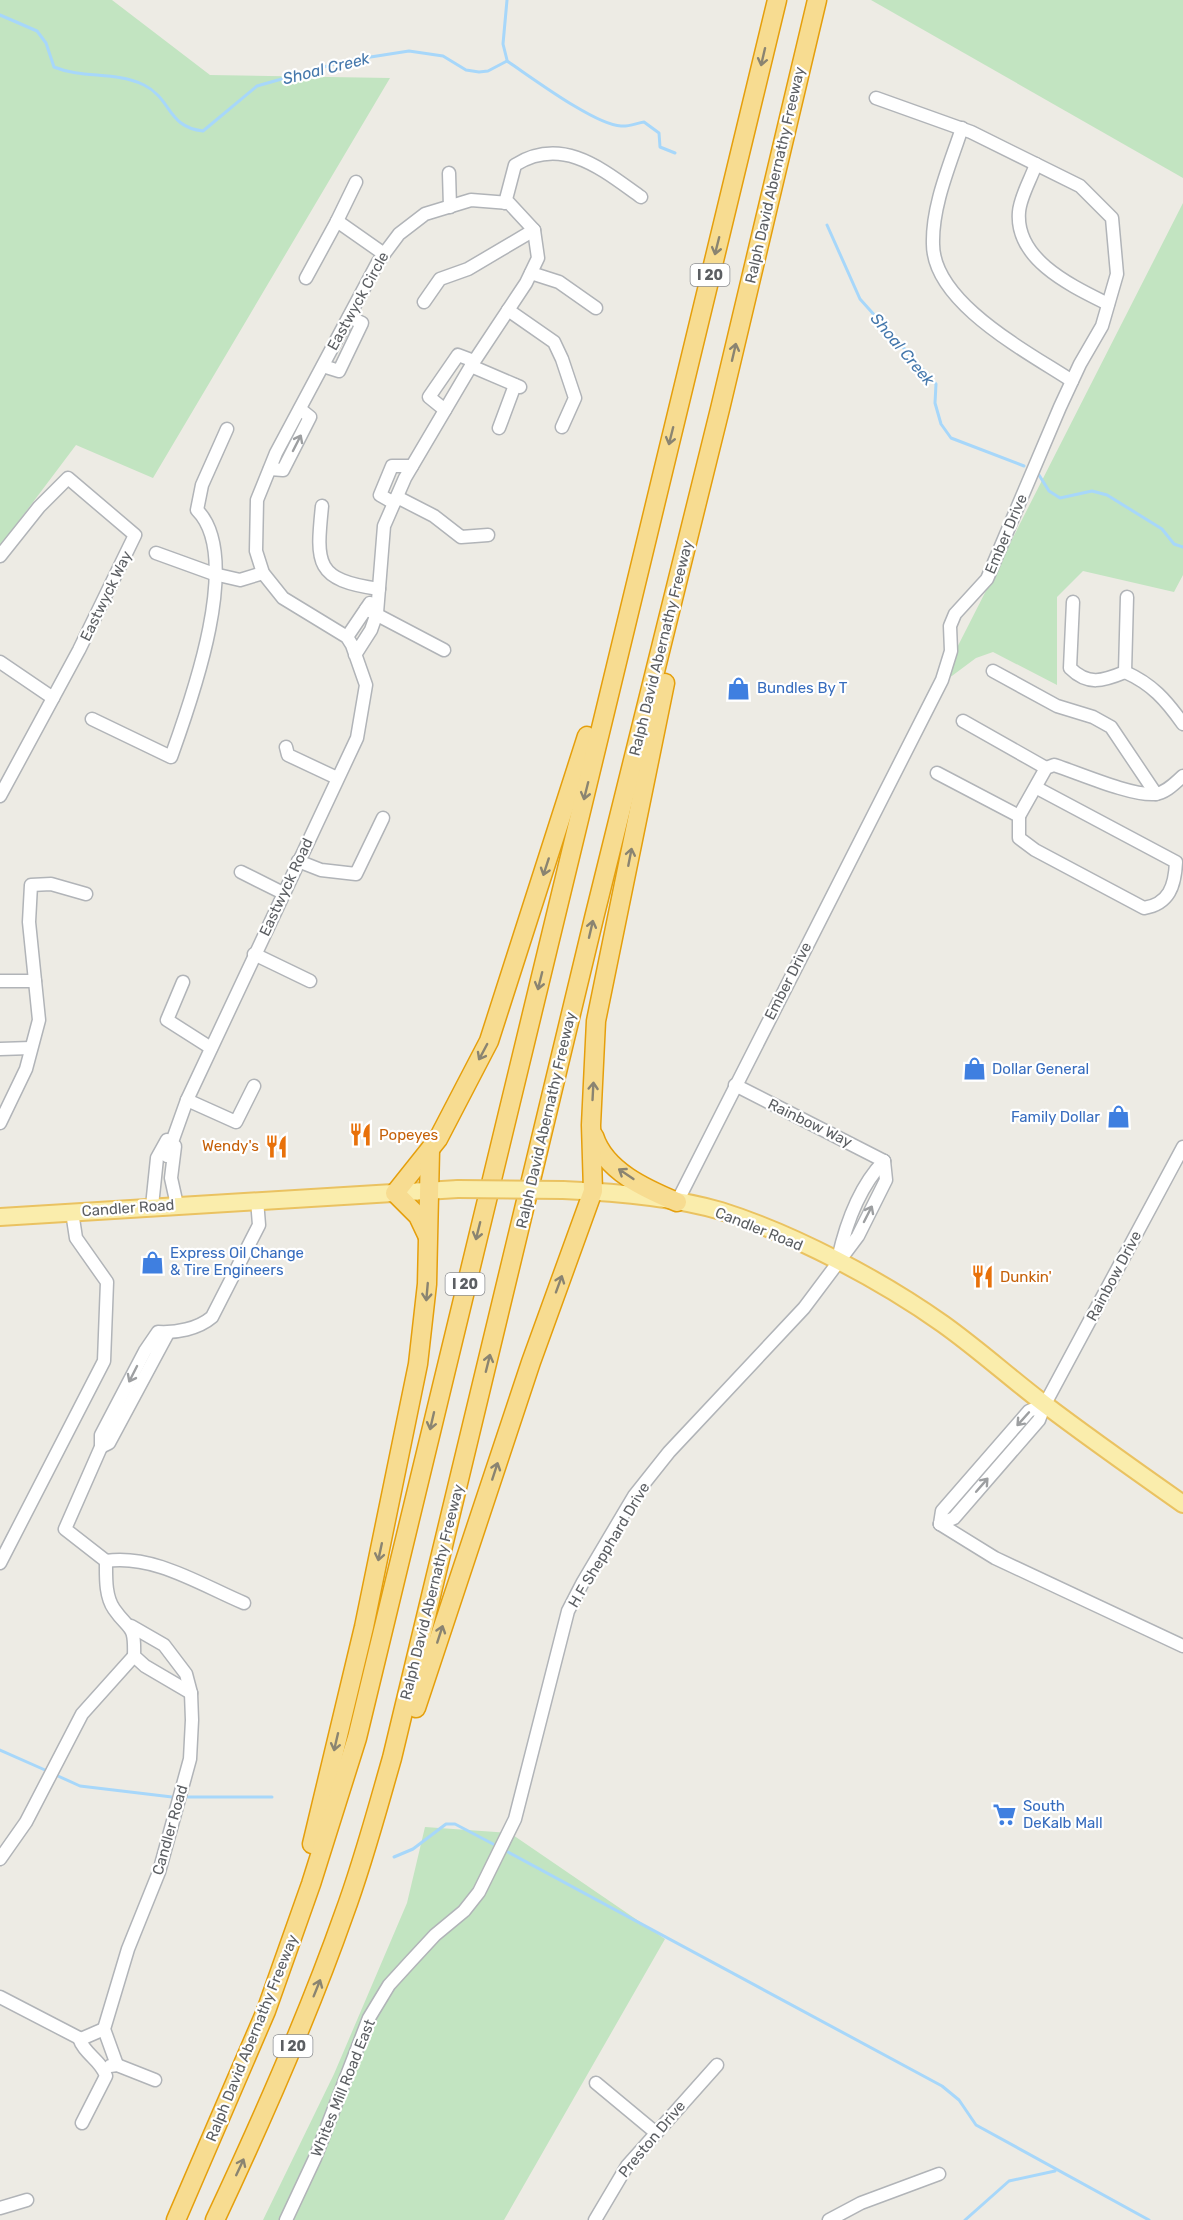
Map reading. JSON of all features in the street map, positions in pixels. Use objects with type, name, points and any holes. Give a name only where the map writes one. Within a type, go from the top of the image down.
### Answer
[{"type":"highway","name":"Ralph David Abernathy Freeway","points":[[176,2220],[266,2011],[311,1884],[357,1738],[777,0]]},
{"type":"highway","name":"Ralph David Abernathy Freeway","points":[[215,2220],[292,2050],[328,1959],[360,1868],[406,1700],[594,918],[720,409],[817,0]]},
{"type":"highway","points":[[360,1868],[532,1359],[593,1191],[591,1125],[596,1022],[720,409]]},
{"type":"highway","points":[[428,1238],[418,1216],[395,1193],[430,1150],[489,1041],[573,785],[643,550]]},
{"type":"highway","points":[[591,1125],[605,1158],[648,1190],[677,1202]]},
{"type":"highway","points":[[266,2011],[298,1904],[364,1627],[398,1465],[424,1324],[430,1150]]},
{"type":"main road","name":"Candler Road","points":[[0,1217],[177,1204],[458,1189],[593,1191],[677,1202],[720,1211],[750,1222],[838,1262],[902,1297],[945,1326],[1045,1404],[1183,1504]]},
{"type":"street","name":"Ember Drive","points":[[677,1202],[942,680],[951,651],[950,627],[955,614],[987,579],[1072,381],[1102,326],[1117,274],[1112,218],[1080,186],[962,128],[876,98]]},
{"type":"street","points":[[962,128],[936,211],[932,244],[938,273],[966,305],[992,327],[1072,381]]},
{"type":"street","points":[[356,655],[371,630],[372,611],[379,589],[384,526],[395,500],[412,466],[472,364],[508,310],[538,258],[534,230],[509,203],[505,203],[515,165],[531,155],[564,154],[592,162],[641,197]]},
{"type":"street","points":[[1036,164],[1019,210],[1019,233],[1034,256],[1071,285],[1108,304]]},
{"type":"street","points":[[449,173],[450,207]]},
{"type":"street","points":[[306,278],[357,182]]},
{"type":"street","name":"Eastwyck Circle","points":[[263,573],[256,550],[256,500],[270,468],[283,470],[310,417],[300,409],[322,366],[339,371],[362,323],[349,316],[384,254],[399,234],[425,214],[471,200],[505,203]]},
{"type":"street","points":[[337,221],[384,254]]},
{"type":"street","points":[[424,302],[440,279],[468,269],[534,230]]},
{"type":"street","points":[[531,273],[559,282],[596,308]]},
{"type":"street","points":[[508,310],[554,342],[562,359],[574,398],[562,427]]},
{"type":"street","points":[[445,410],[429,397],[458,355],[518,386],[499,428]]},
{"type":"street","points":[[92,718],[171,757],[199,676],[211,623],[214,574],[210,536],[197,510],[202,485],[227,429]]},
{"type":"street","points":[[412,466],[392,466],[381,495],[434,516],[461,537],[488,535]]},
{"type":"street","name":"Eastwyck Way","points":[[0,556],[39,507],[68,478],[135,535],[34,735],[0,796]]},
{"type":"street","points":[[322,506],[318,548],[322,564],[337,579],[354,585],[379,589]]},
{"type":"street","name":"Eastwyck Way","points":[[156,553],[214,574],[240,579],[263,573]]},
{"type":"street","points":[[263,573],[283,598],[347,637],[372,611]]},
{"type":"street","points":[[1125,672],[1127,597]]},
{"type":"street","points":[[1073,602],[1070,668],[1080,678],[1102,681],[1125,672],[1142,680],[1162,694],[1183,724]]},
{"type":"street","points":[[372,611],[444,650]]},
{"type":"street","name":"Eastwyck Road","points":[[152,1206],[165,1159],[161,1146],[174,1133],[254,954],[357,738],[366,685],[347,637]]},
{"type":"street","points":[[0,662],[53,698]]},
{"type":"street","points":[[993,671],[1057,706],[1093,717],[1111,727],[1156,794]]},
{"type":"street","points":[[963,720],[1047,768]]},
{"type":"street","points":[[286,747],[288,755],[337,778]]},
{"type":"street","points":[[1037,788],[1176,862],[1176,879],[1168,896],[1156,906],[1144,908],[1035,850],[1019,838],[1019,816],[1047,768],[1054,765],[1123,788],[1156,794],[1170,788],[1183,776]]},
{"type":"street","points":[[937,773],[1019,816]]},
{"type":"street","points":[[298,861],[321,870],[356,874],[383,818]]},
{"type":"street","points":[[241,872],[283,893]]},
{"type":"street","points":[[0,1123],[26,1069],[39,1020],[29,922],[31,885],[51,884],[86,894]]},
{"type":"street","points":[[254,954],[310,981]]},
{"type":"street","points":[[0,981],[35,981]]},
{"type":"street","points":[[183,982],[167,1020],[211,1048]]},
{"type":"street","points":[[0,1049],[31,1048]]},
{"type":"street","name":"Rainbow Way","points":[[735,1085],[884,1161],[871,1174],[845,1227],[838,1262]]},
{"type":"street","points":[[187,1100],[236,1122],[254,1086]]},
{"type":"street","name":"Rainbow Drive","points":[[1183,1147],[1045,1404],[1039,1420],[954,1518],[940,1524],[995,1558],[1183,1646]]},
{"type":"street","points":[[165,1159],[177,1204]]},
{"type":"street","points":[[244,1603],[146,1561],[122,1559],[106,1561],[65,1528],[101,1447],[101,1435],[145,1351],[158,1332],[168,1333],[203,1325],[212,1317],[259,1225],[257,1200]]},
{"type":"street","points":[[1,1557],[104,1361],[106,1282],[76,1238],[72,1212]]},
{"type":"street","name":"H F Shepphard Drive","points":[[515,1820],[568,1611],[583,1582],[634,1496],[669,1452],[804,1308],[838,1262]]},
{"type":"street","points":[[106,1561],[107,1588],[114,1608],[131,1626],[164,1645],[186,1674],[192,1693]]},
{"type":"street","points":[[0,1859],[26,1822],[82,1714],[134,1656],[135,1636],[131,1626]]},
{"type":"street","points":[[134,1656],[145,1666],[192,1693]]},
{"type":"street","name":"Candler Road","points":[[104,2029],[128,1949],[159,1872],[190,1760],[192,1693]]},
{"type":"street","name":"Whites Mill Road East","points":[[286,2220],[315,2158],[369,2018],[389,1985],[435,1935],[465,1911],[479,1892],[515,1820]]},
{"type":"street","points":[[0,1997],[79,2038],[83,2049],[103,2068],[106,2079],[82,2123]]},
{"type":"street","points":[[79,2038],[104,2029],[117,2065]]},
{"type":"street","points":[[103,2068],[117,2065],[155,2080]]},
{"type":"street","name":"Preston Drive","points":[[595,2220],[627,2166],[717,2065]]},
{"type":"street","points":[[596,2084],[655,2132]]},
{"type":"street","points":[[829,2220],[861,2203],[939,2174]]},
{"type":"street","points":[[0,2208],[27,2200]]},
{"type":"green space","points":[[0,0],[112,0],[210,75],[390,78],[153,478],[76,445],[0,546]]},
{"type":"green space","points":[[871,0],[1183,0],[1183,178]]},
{"type":"green space","points":[[1183,203],[1183,575],[1174,592],[1083,571],[1057,597],[1057,685],[993,652],[976,658],[937,687]]},
{"type":"green space","points":[[425,1827],[510,1833],[665,1939],[504,2220],[263,2220],[334,2074],[407,1903]]},
{"type":"waterway","points":[[507,0],[503,44],[507,60]]},
{"type":"waterway","name":"Shoal Creek","points":[[0,15],[37,31],[46,43],[54,67],[76,73],[122,78],[144,85],[153,91],[183,124],[203,131],[257,86],[345,61],[409,51],[443,56],[466,70],[479,72],[488,71],[507,61]]},
{"type":"waterway","name":"Shoal Creek","points":[[507,61],[596,118],[621,126],[644,122],[659,133],[660,147],[675,153]]},
{"type":"waterway","name":"Shoal Creek","points":[[827,225],[860,299],[936,384],[935,403],[941,424],[951,438],[1024,466]]},
{"type":"waterway","name":"Shoal Creek","points":[[1039,475],[1049,491],[1060,498],[1092,491],[1107,495],[1162,529],[1174,544],[1183,547]]},
{"type":"waterway","points":[[0,1750],[45,1770]]},
{"type":"waterway","points":[[58,1776],[80,1786],[172,1797]]},
{"type":"waterway","points":[[188,1797],[272,1797]]},
{"type":"waterway","points":[[394,1857],[413,1849],[446,1824],[455,1824],[493,1844]]},
{"type":"waterway","points":[[508,1852],[942,2086],[959,2100],[976,2125],[1149,2220]]},
{"type":"waterway","points":[[965,2220],[1009,2181],[1055,2171]]},
{"type":"place","name":"Bundles By T","points":[[739,688]]},
{"type":"place","name":"Dollar General","points":[[974,1069]]},
{"type":"place","name":"Family Dollar","points":[[1118,1117]]},
{"type":"place","name":"Popeyes","points":[[361,1135]]},
{"type":"place","name":"Wendy's","points":[[277,1146]]},
{"type":"place","name":"Express Oil Change & Tire Engineers","points":[[152,1262]]},
{"type":"place","name":"Dunkin'","points":[[982,1277]]},
{"type":"place","name":"South DeKalb Mall","points":[[1005,1815]]}]
